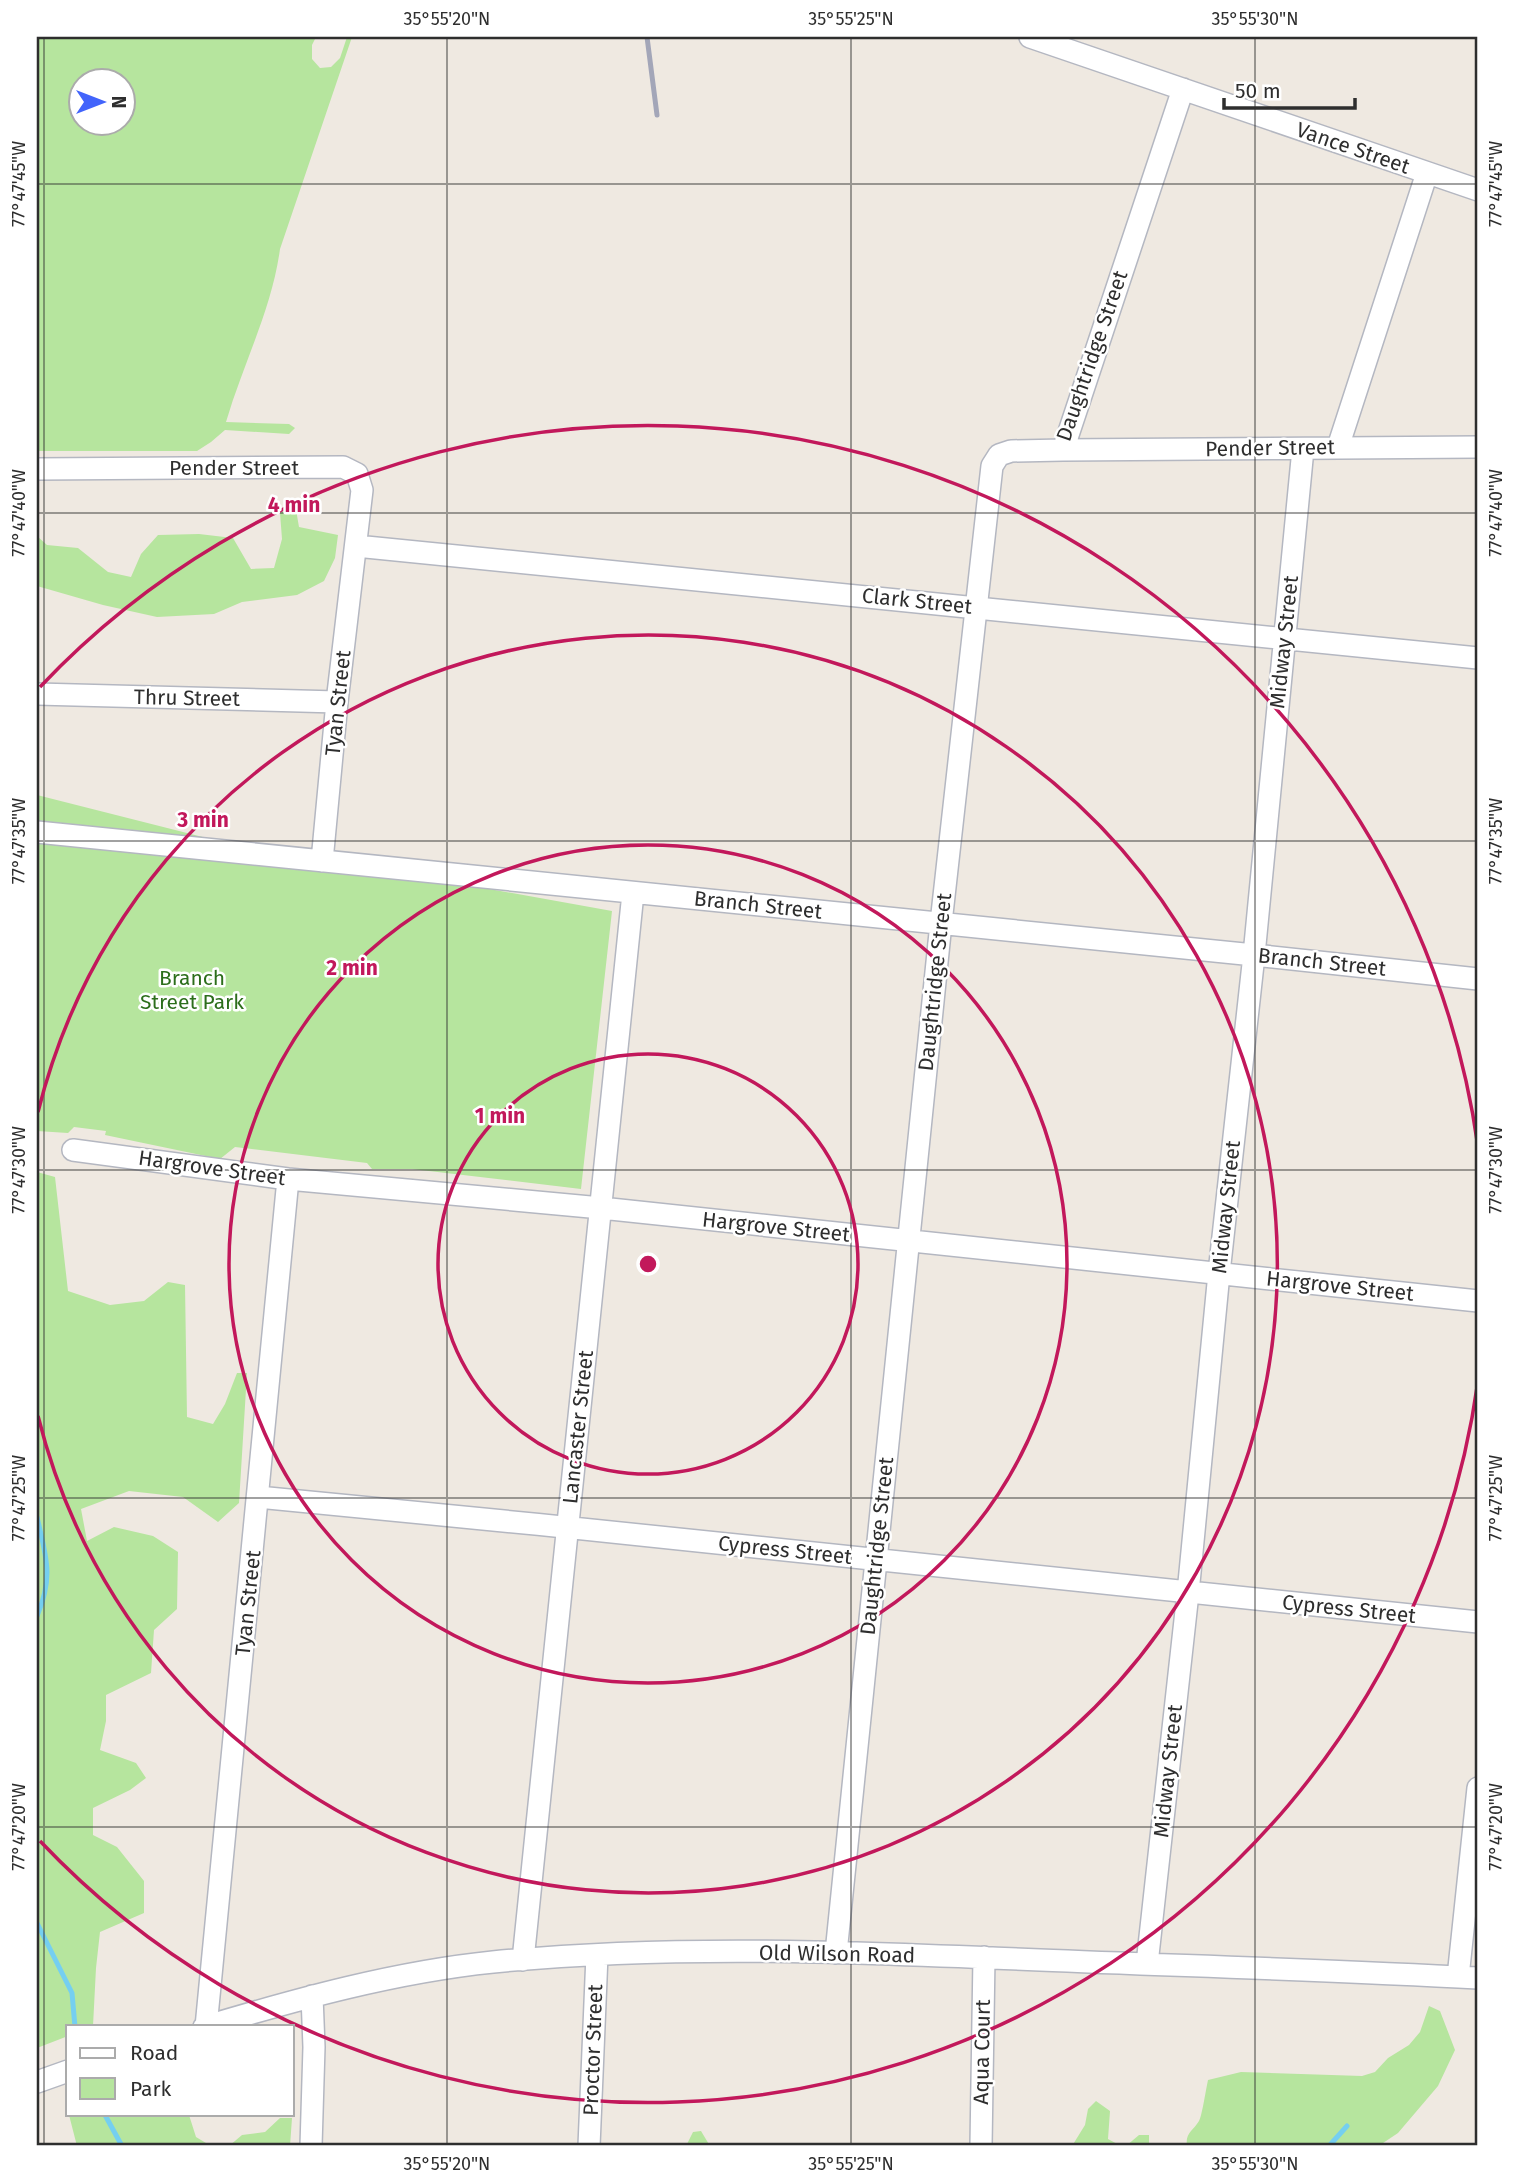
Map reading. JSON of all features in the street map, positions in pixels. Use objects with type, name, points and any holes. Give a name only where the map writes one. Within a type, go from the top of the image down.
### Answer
[{"type":"street","name":"Vance Street","points":[[1030,37],[1478,190]]},
{"type":"street","name":"Daughtridge Street","points":[[836,1953],[941,923],[992,466],[999,455],[1011,450],[1063,450],[1184,89]]},
{"type":"street","points":[[1338,447],[1427,173]]},
{"type":"street","name":"Pender Street","points":[[1063,450],[1478,447]]},
{"type":"street","name":"Midway Street","points":[[1147,1964],[1254,955],[1303,449]]},
{"type":"street","name":"Pender Street","points":[[37,469],[343,467],[357,474],[362,489],[356,546]]},
{"type":"street","name":"Clark Street","points":[[356,546],[1478,658]]},
{"type":"street","name":"Tyan Street","points":[[322,861],[337,702],[356,546]]},
{"type":"street","name":"Thru Street","points":[[37,694],[337,702]]},
{"type":"street","name":"Branch Street","points":[[37,832],[1478,979]]},
{"type":"street","name":"Lancaster Street","points":[[523,1960],[633,893]]},
{"type":"street","name":"Hargrove Street","points":[[74,1150],[288,1179],[601,1208],[1478,1301]]},
{"type":"street","name":"Tyan Street","points":[[205,2025],[288,1179]]},
{"type":"street","name":"Cypress Street","points":[[258,1497],[568,1526],[1478,1622]]},
{"type":"street","points":[[1468,1978],[1478,1788]]},
{"type":"street","name":"Old Wilson Road","points":[[212,2025],[312,1996],[457,1967],[523,1960],[676,1952],[984,1957],[1468,1978]]},
{"type":"street","name":"Proctor Street","points":[[589,2146],[597,1955]]},
{"type":"street","name":"Aqua Court","points":[[981,2146],[984,1957]]},
{"type":"street","points":[[311,2146],[314,2047],[312,1996]]},
{"type":"street","points":[[37,2082],[66,2072]]},
{"type":"green space","points":[[37,37],[316,37],[312,45],[312,59],[320,68],[331,67],[340,58],[347,37],[352,37],[280,249],[264,315],[226,422],[289,424],[295,428],[289,434],[225,430],[197,451],[37,451]]},
{"type":"green space","points":[[295,504],[299,527],[338,535],[335,558],[324,581],[297,595],[242,602],[214,614],[157,617],[37,586],[37,536],[47,545],[78,548],[108,572],[131,577],[141,554],[158,535],[199,534],[233,538],[251,569],[274,568],[282,539],[280,513]]},
{"type":"green space","name":"Branch Street Park","points":[[37,795],[341,872],[401,873],[612,911],[581,1189],[412,1169],[372,1169],[367,1163],[235,1147],[220,1159],[105,1135],[106,1131],[74,1127],[68,1133],[37,1131]]},
{"type":"green space","points":[[37,1172],[55,1177],[68,1291],[110,1305],[144,1301],[168,1282],[185,1285],[187,1417],[213,1424],[225,1404],[237,1373],[247,1373],[239,1503],[218,1522],[183,1497],[129,1491],[81,1509],[87,1541],[114,1527],[153,1536],[178,1552],[177,1609],[154,1630],[151,1673],[106,1695],[106,1721],[100,1750],[136,1763],[146,1778],[130,1790],[93,1808],[93,1835],[117,1847],[144,1881],[144,1913],[100,1932],[93,2025],[66,2025],[66,2037],[37,2048]]},
{"type":"green space","points":[[1429,2006],[1440,2011],[1455,2050],[1438,2086],[1398,2133],[1380,2145],[1187,2146],[1188,2135],[1200,2118],[1208,2080],[1241,2072],[1362,2076],[1375,2072],[1388,2058],[1409,2045],[1420,2032]]},
{"type":"green space","points":[[1096,2101],[1110,2111],[1108,2139],[1121,2146],[1072,2146],[1085,2125],[1088,2109]]},
{"type":"green space","points":[[69,2116],[189,2116],[196,2137],[211,2146],[77,2146]]},
{"type":"green space","points":[[280,2118],[292,2118],[290,2146],[229,2146],[242,2135],[265,2132]]},
{"type":"green space","points":[[701,2131],[710,2146],[686,2146],[693,2132]]},
{"type":"green space","points":[[1139,2135],[1149,2135],[1149,2146],[1126,2146]]},
{"type":"waterway","points":[[37,1517],[47,1567],[45,1589],[37,1616]]},
{"type":"waterway","points":[[37,1923],[72,1993],[75,2025]]},
{"type":"waterway","points":[[106,2116],[122,2146]]},
{"type":"waterway","points":[[1329,2146],[1347,2126]]},
{"type":"railway","points":[[647,37],[657,115]]}]
